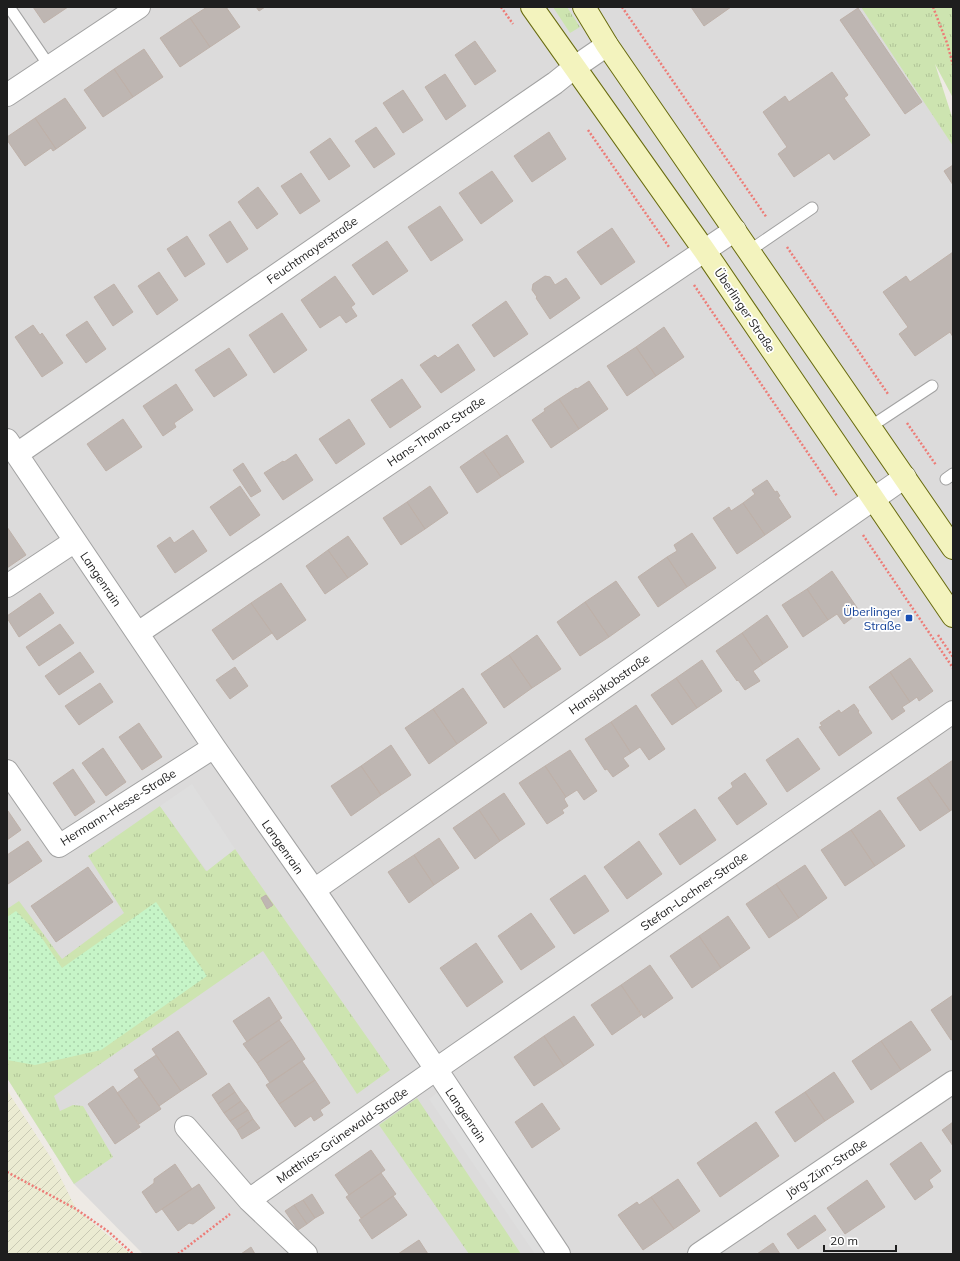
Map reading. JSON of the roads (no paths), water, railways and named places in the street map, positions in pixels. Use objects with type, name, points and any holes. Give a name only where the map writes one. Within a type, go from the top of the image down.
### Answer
[{"type":"street","points":[[7,95],[139,7]]},
{"type":"street","name":"Überlinger Straße","points":[[532,7],[704,250],[953,616]]},
{"type":"street","points":[[584,7],[607,45],[953,548]]},
{"type":"street","name":"Feuchtmayerstraße","points":[[12,447],[549,87],[607,45]]},
{"type":"street","name":"Hans-Thoma-Straße","points":[[138,633],[735,230]]},
{"type":"street","name":"Langenrain","points":[[12,447],[214,747],[314,890],[559,1254]]},
{"type":"street","name":"Hansjakobstraße","points":[[314,890],[905,477]]},
{"type":"street","points":[[7,586],[75,541]]},
{"type":"street","name":"Stefan-Lochner-Straße","points":[[436,1070],[953,712]]},
{"type":"street","name":"Hermann-Hesse-Straße","points":[[7,771],[59,846],[214,747]]},
{"type":"street","name":"Matthias-Grünewald-Straße","points":[[249,1200],[436,1070]]},
{"type":"street","name":"Jörg-Zürn-Straße","points":[[699,1254],[953,1082]]},
{"type":"street","points":[[186,1127],[249,1200],[306,1254]]},
{"type":"lane","points":[[9,7],[50,66]]},
{"type":"lane","points":[[749,251],[812,208]]},
{"type":"lane","points":[[870,427],[932,386]]},
{"type":"place","name":"Überlinger Straße","points":[[909,618]]}]
